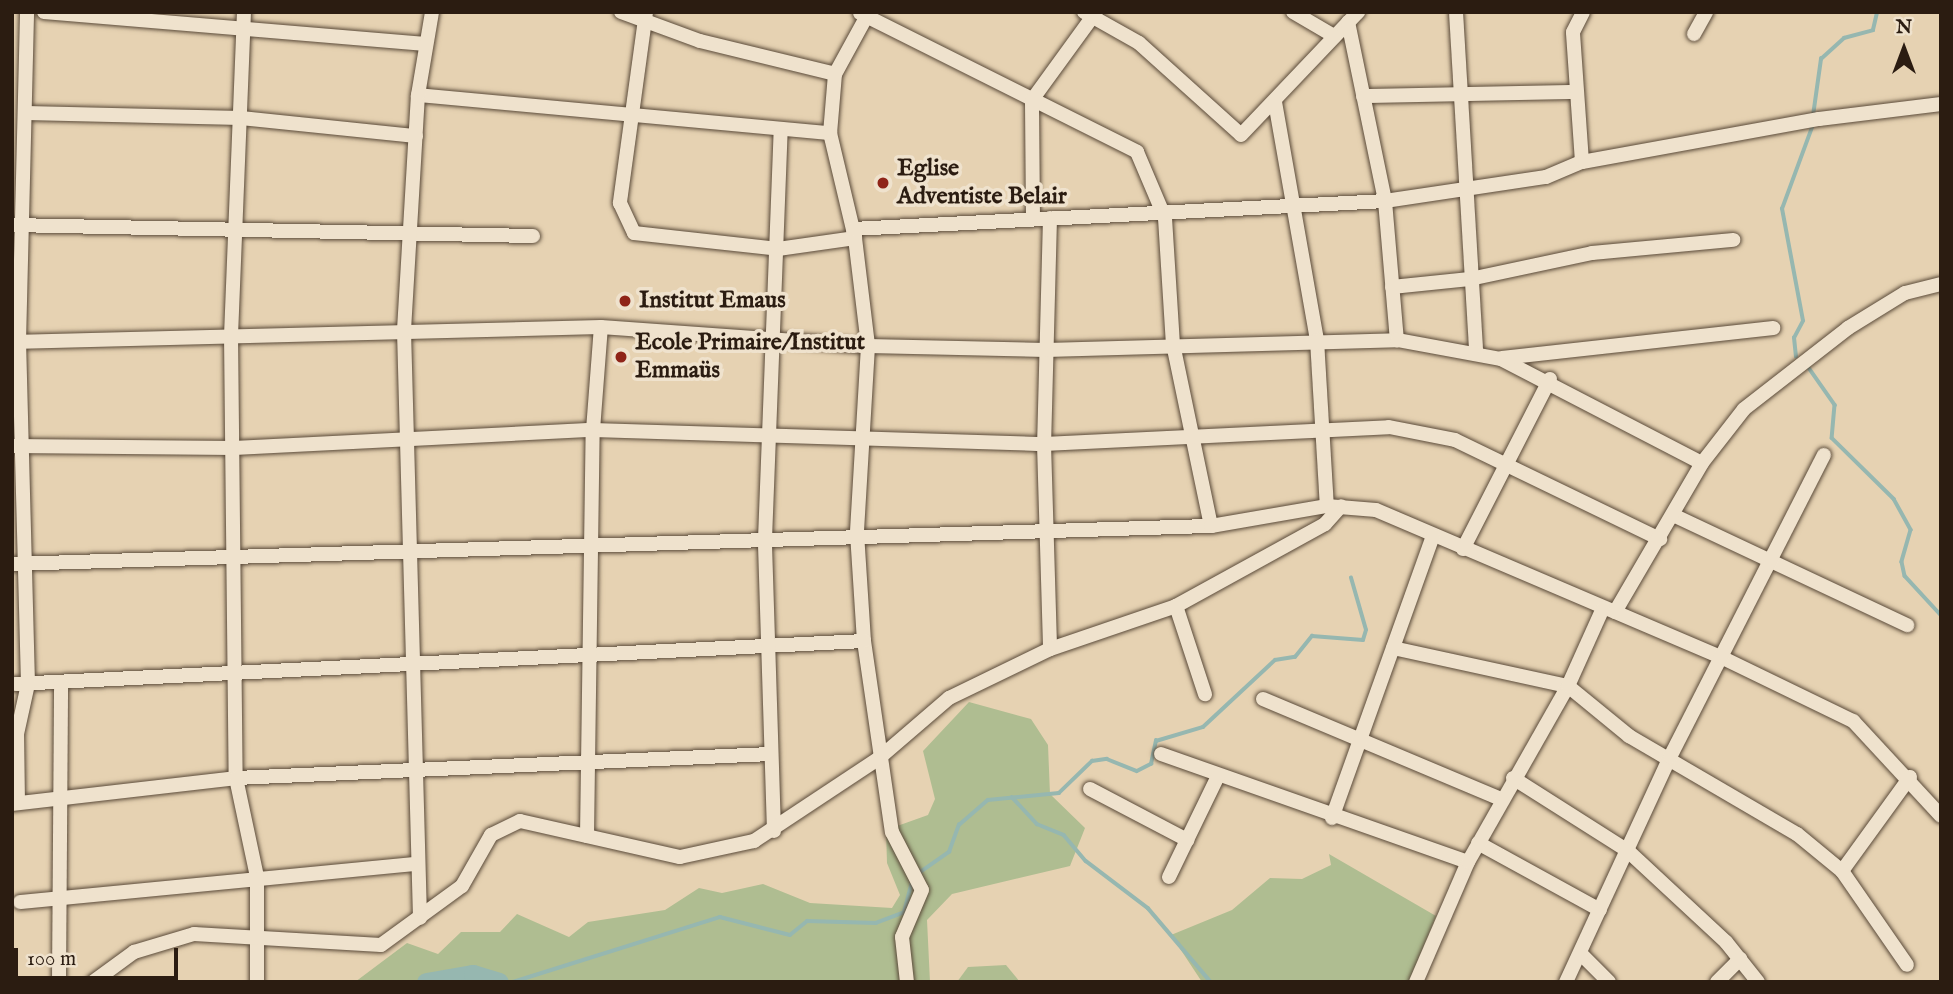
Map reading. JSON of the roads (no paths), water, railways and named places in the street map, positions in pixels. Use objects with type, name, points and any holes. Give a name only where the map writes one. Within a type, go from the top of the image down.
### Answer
[{"type":"street","points":[[44,12],[426,44]]},
{"type":"street","points":[[244,12],[238,225],[231,334],[237,560],[236,778],[257,877],[257,982]]},
{"type":"street","points":[[420,918],[415,864],[410,439],[404,330],[418,95],[432,12]]},
{"type":"street","points":[[621,12],[646,16],[700,41],[835,74]]},
{"type":"street","points":[[1293,12],[1334,36]]},
{"type":"street","points":[[1456,12],[1463,189],[1476,351]]},
{"type":"street","points":[[1582,162],[1575,92],[1573,32],[1583,12]]},
{"type":"street","points":[[1694,34],[1706,12]]},
{"type":"street","points":[[906,982],[902,937],[922,890],[908,872],[878,758],[864,641],[857,533],[868,346],[854,234],[830,133],[835,74],[865,13],[1138,152],[1165,218],[1173,344],[1189,436],[1211,526]]},
{"type":"street","points":[[1032,218],[1032,100],[1091,14],[1139,43],[1241,135],[1353,17]]},
{"type":"street","points":[[646,16],[620,203],[634,233],[778,249],[854,234],[1032,218],[1165,218],[1385,201],[1546,177],[1582,162],[1941,104]]},
{"type":"street","points":[[1353,17],[1363,96],[1385,201],[1397,340]]},
{"type":"street","points":[[22,18],[26,113],[19,133],[15,342],[22,684],[15,803],[236,778],[770,754]]},
{"type":"street","points":[[1363,96],[1575,92]]},
{"type":"street","points":[[418,95],[632,110],[781,130],[830,133]]},
{"type":"street","points":[[93,982],[134,952],[169,938],[257,935],[381,945],[462,886],[491,835],[520,821],[680,857],[774,831],[878,758],[949,698],[1050,649],[1176,606],[1325,524],[1334,506],[1320,428],[1317,340],[1275,102]]},
{"type":"street","points":[[26,113],[241,118],[416,136]]},
{"type":"street","points":[[774,831],[765,538],[781,130]]},
{"type":"street","points":[[1049,218],[1044,444],[1050,649]]},
{"type":"street","points":[[19,225],[238,225],[533,236]]},
{"type":"street","points":[[1392,287],[1470,279],[1592,253],[1733,240]]},
{"type":"street","points":[[1416,982],[1468,862],[1513,778],[1568,686],[1609,610],[1660,538],[1702,463],[1744,409],[1812,352],[1905,293],[1941,284]]},
{"type":"street","points":[[15,342],[231,334],[601,327],[868,346],[1046,350],[1173,344],[1397,340],[1476,351],[1550,379],[1702,463]]},
{"type":"street","points":[[587,836],[593,430],[601,327]]},
{"type":"street","points":[[1500,359],[1773,328]]},
{"type":"street","points":[[1463,549],[1550,379]]},
{"type":"street","points":[[16,446],[234,448],[593,430],[1044,444],[1320,428],[1389,427],[1455,440],[1507,462],[1660,538]]},
{"type":"street","points":[[1566,982],[1670,757],[1824,455]]},
{"type":"street","points":[[18,564],[237,560],[591,548],[857,533],[1046,532],[1211,526],[1334,506],[1410,521],[1433,536],[1721,657],[1853,721],[1910,777],[1941,816]]},
{"type":"street","points":[[1672,515],[1907,625]]},
{"type":"street","points":[[1332,818],[1433,536]]},
{"type":"street","points":[[1176,606],[1205,694]]},
{"type":"street","points":[[22,684],[864,641]]},
{"type":"street","points":[[1393,648],[1568,686],[1629,736],[1670,757],[1797,834],[1842,871],[1907,965]]},
{"type":"street","points":[[59,982],[61,684]]},
{"type":"street","points":[[1263,699],[1502,799]]},
{"type":"street","points":[[1161,754],[1332,818],[1468,862]]},
{"type":"street","points":[[1169,877],[1218,776]]},
{"type":"street","points":[[1842,871],[1910,777]]},
{"type":"street","points":[[1513,778],[1628,850],[1740,959],[1758,982]]},
{"type":"street","points":[[1090,789],[1187,840]]},
{"type":"street","points":[[1478,843],[1600,910]]},
{"type":"street","points":[[20,902],[257,877],[415,864]]},
{"type":"street","points":[[1580,953],[1609,982]]},
{"type":"street","points":[[1717,982],[1740,959]]},
{"type":"waterway","points":[[1813,116],[1821,59],[1844,38],[1873,30],[1877,12]]},
{"type":"waterway","points":[[1796,357],[1794,338],[1803,321],[1782,209],[1814,122]]},
{"type":"waterway","points":[[1807,365],[1835,405],[1832,438],[1894,499],[1911,530],[1902,562],[1905,576],[1941,615]]},
{"type":"waterway","points":[[919,873],[949,852],[959,825],[988,800],[1059,793],[1092,761],[1107,759],[1137,771],[1151,764],[1156,741],[1203,727],[1275,660],[1295,657],[1312,636],[1363,640],[1366,630],[1351,578]]},
{"type":"waterway","points":[[1012,797],[1037,824],[1064,835],[1086,861],[1148,908],[1211,982]]},
{"type":"waterway","points":[[513,982],[720,917],[790,935],[807,921],[876,923],[904,912],[912,882]]},
{"type":"waterway","points":[[426,982],[473,974],[499,982]]},
{"type":"place","name":"Eglise Adventiste Belair","points":[[883,183]]},
{"type":"place","name":"Institut Emaus","points":[[625,301]]},
{"type":"place","name":"Ecole Primaire/Institut Emmaüs","points":[[621,357]]}]
